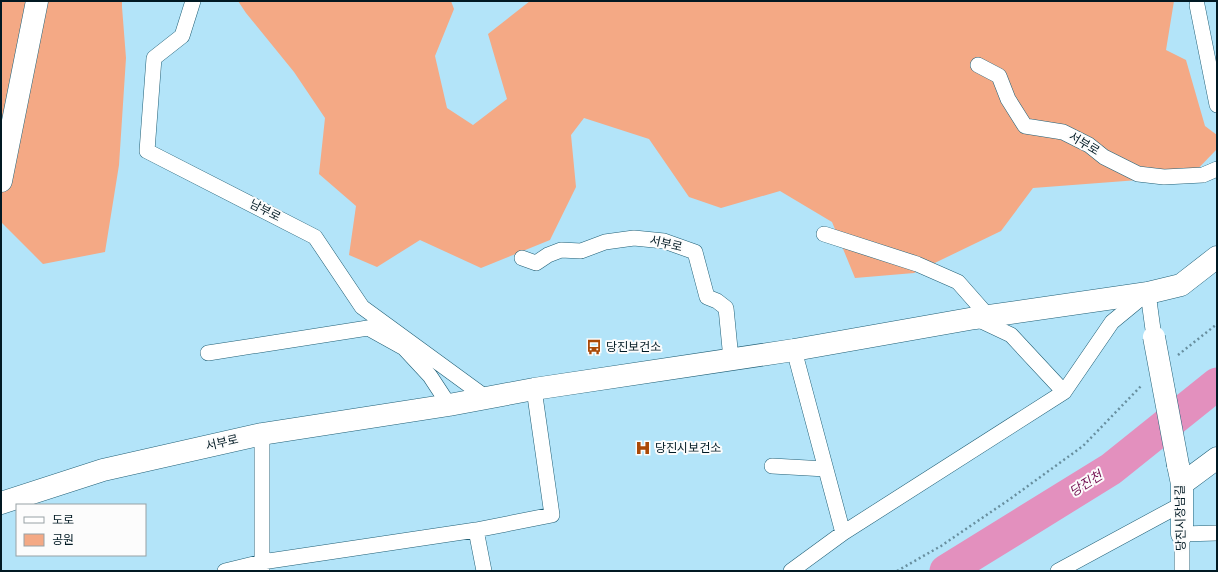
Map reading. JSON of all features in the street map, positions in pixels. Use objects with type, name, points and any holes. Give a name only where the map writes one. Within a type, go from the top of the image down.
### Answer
[{"type":"main road","points":[[1,181],[37,1]]},
{"type":"main road","name":"서부로","points":[[1,503],[103,470],[262,434],[488,399],[534,389],[794,350],[982,317],[1148,293],[1181,285],[1217,257]]},
{"type":"main road","name":"당진시장남길","points":[[1154,338],[1181,485],[1182,534]]},
{"type":"main road","points":[[1181,485],[1217,458]]},
{"type":"street","name":"남부로","points":[[193,1],[182,36],[154,58],[147,151],[315,237],[362,307],[488,399]]},
{"type":"street","points":[[1197,5],[1217,105]]},
{"type":"street","name":"서부로","points":[[978,65],[999,76],[1008,99],[1025,126],[1063,132],[1090,145],[1104,157],[1138,174],[1164,177],[1203,175],[1217,169]]},
{"type":"street","points":[[824,234],[917,264],[958,282],[982,317],[1011,335],[1064,392]]},
{"type":"street","name":"서부로","points":[[522,258],[536,263],[548,255],[561,250],[581,251],[605,242],[634,238],[664,241],[695,252],[707,297],[717,301],[726,308],[731,359]]},
{"type":"street","points":[[1148,293],[1154,338]]},
{"type":"street","points":[[791,571],[843,533],[1064,392],[1112,322],[1148,293]]},
{"type":"street","points":[[208,353],[368,328],[404,348],[430,376],[449,405]]},
{"type":"street","points":[[794,350],[843,533]]},
{"type":"street","points":[[225,571],[476,530],[552,515],[534,389]]},
{"type":"street","points":[[262,434],[262,566]]},
{"type":"street","points":[[772,466],[826,469]]},
{"type":"street","points":[[1058,571],[1181,485]]},
{"type":"street","points":[[476,530],[484,571]]},
{"type":"street","points":[[1182,534],[1217,533]]},
{"type":"street","name":"당진시장남길","points":[[1182,534],[1182,571]]},
{"type":"path","points":[[1177,357],[1217,324]]},
{"type":"path","points":[[897,571],[941,546],[1010,499],[1083,446],[1142,385]]},
{"type":"green space","points":[[1,1],[122,1],[126,58],[119,165],[105,252],[43,264],[1,222]]},
{"type":"green space","points":[[238,1],[451,1],[454,9],[435,56],[447,108],[473,125],[507,99],[488,34],[530,1],[1174,1],[1166,50],[1186,60],[1205,126],[1217,135],[1217,149],[1191,176],[1033,188],[1001,231],[914,273],[855,278],[832,222],[780,191],[721,208],[689,197],[649,139],[584,118],[571,135],[576,187],[550,240],[481,268],[420,240],[377,267],[349,255],[356,206],[319,174],[325,118],[294,72]]},
{"type":"waterway","name":"당진천","points":[[946,571],[1111,469],[1217,384]]},
{"type":"place","name":"당진보건소","points":[[594,347]]},
{"type":"place","name":"당진시보건소","points":[[643,448]]}]
